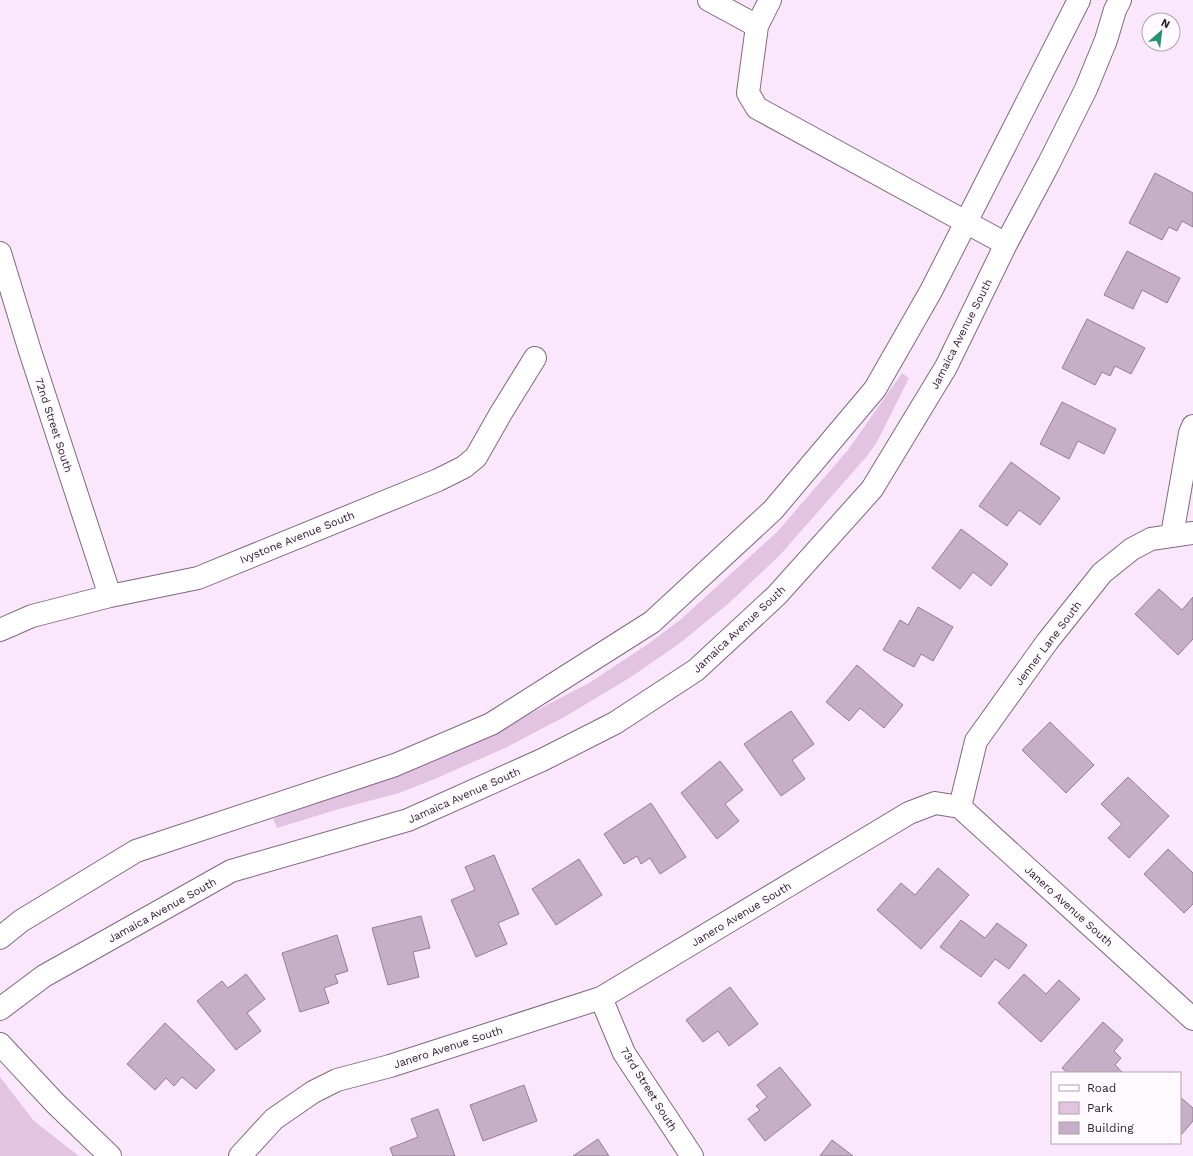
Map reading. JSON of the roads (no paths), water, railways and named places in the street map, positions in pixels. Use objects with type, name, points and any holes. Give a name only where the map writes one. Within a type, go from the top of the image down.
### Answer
[{"type":"street","points":[[709,0],[757,26]]},
{"type":"street","points":[[770,0],[757,26],[748,93],[757,108],[1006,244]]},
{"type":"street","points":[[0,938],[21,921],[136,851],[395,765],[492,724],[652,622],[773,510],[875,389],[931,291],[1079,0]]},
{"type":"street","name":"Jamaica Avenue South","points":[[0,1009],[44,976],[231,871],[408,820],[542,760],[615,723],[696,670],[777,595],[872,489],[946,367],[1006,244],[1086,90],[1120,0]]},
{"type":"street","name":"72nd Street South","points":[[0,253],[30,351],[110,596]]},
{"type":"street","name":"Ivystone Avenue South","points":[[0,630],[32,616],[110,596],[198,578],[438,480],[464,467],[476,456],[535,358]]},
{"type":"street","points":[[1183,534],[1190,433],[1193,426]]},
{"type":"street","name":"Jenner Lane South","points":[[960,807],[976,741],[1047,642],[1102,573],[1132,549],[1151,539],[1183,534]]},
{"type":"street","name":"Janero Avenue South","points":[[240,1156],[274,1119],[313,1092],[337,1080],[390,1066],[601,998],[909,813],[934,803],[960,807],[1193,1019]]},
{"type":"street","name":"73rd Street South","points":[[601,998],[624,1053],[692,1156]]},
{"type":"street","points":[[0,1044],[55,1103],[110,1156]]}]
